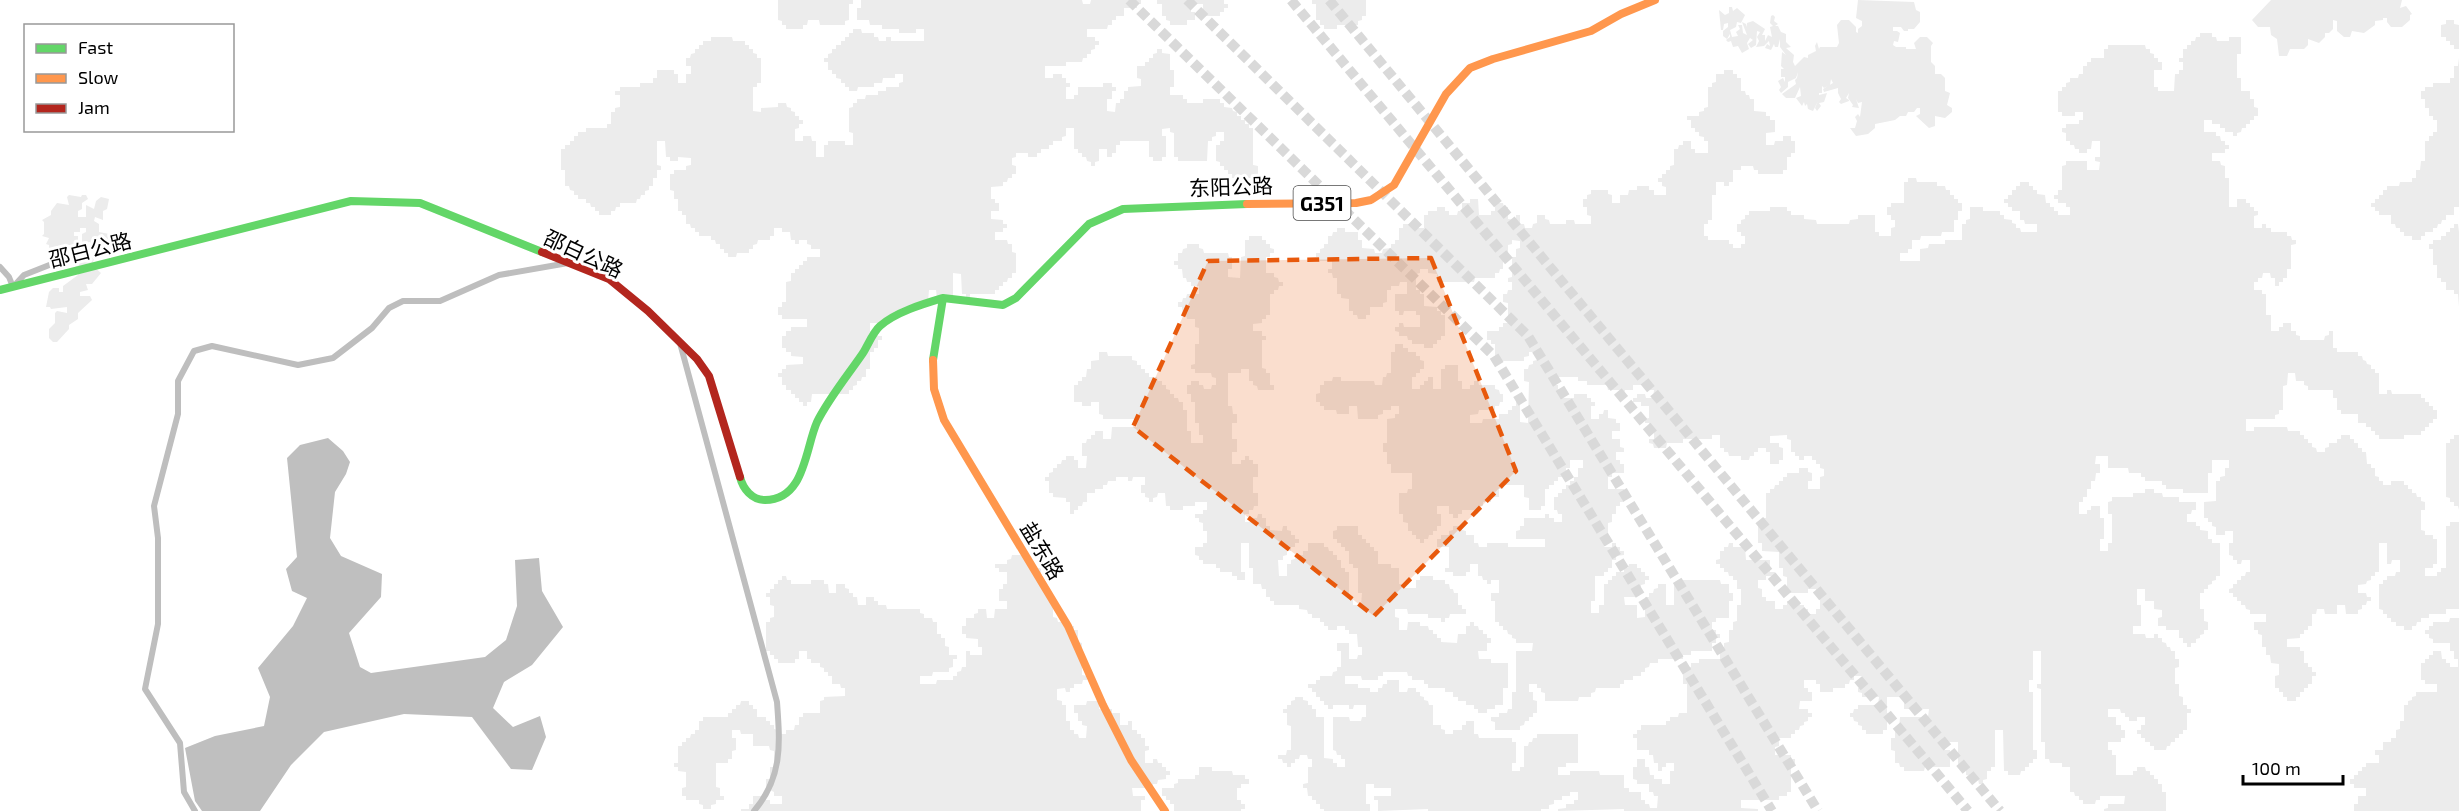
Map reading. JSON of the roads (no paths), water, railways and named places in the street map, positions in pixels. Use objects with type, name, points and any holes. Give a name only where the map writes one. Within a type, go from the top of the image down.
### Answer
[{"type":"main road","name":"东阳公路","points":[[943,298],[1003,305],[1016,298],[1089,224],[1123,209],[1286,203],[1356,203],[1371,200],[1395,185],[1446,94],[1470,68],[1493,58],[1591,31],[1621,14],[1655,0]]},
{"type":"main road","name":"邵白公路","points":[[0,290],[351,201],[420,203],[609,279],[648,311],[697,359],[709,376],[743,488],[758,500],[771,500],[784,494],[794,484],[807,464],[817,423],[880,326],[915,306],[943,298]]},
{"type":"main road","name":"盐东路","points":[[943,298],[934,342],[932,378],[935,399],[944,420],[1068,626],[1102,705],[1131,760],[1165,811]]},
{"type":"street","points":[[0,267],[9,277],[13,287],[24,275],[62,260]]},
{"type":"street","points":[[195,811],[184,792],[180,743],[145,689],[158,624],[158,538],[154,506],[178,414],[178,381],[194,351],[212,346],[298,365],[333,358],[372,328],[389,308],[403,301],[440,301],[499,275],[568,263]]},
{"type":"street","points":[[680,343],[777,702],[780,738],[777,766],[767,795],[754,811]]},
{"type":"tunnel","points":[[1129,0],[1494,356],[1772,811]]},
{"type":"tunnel","points":[[1187,0],[1528,336],[1818,811]]},
{"type":"tunnel","points":[[1291,0],[1968,811]]},
{"type":"tunnel","points":[[1329,0],[2000,811]]}]
